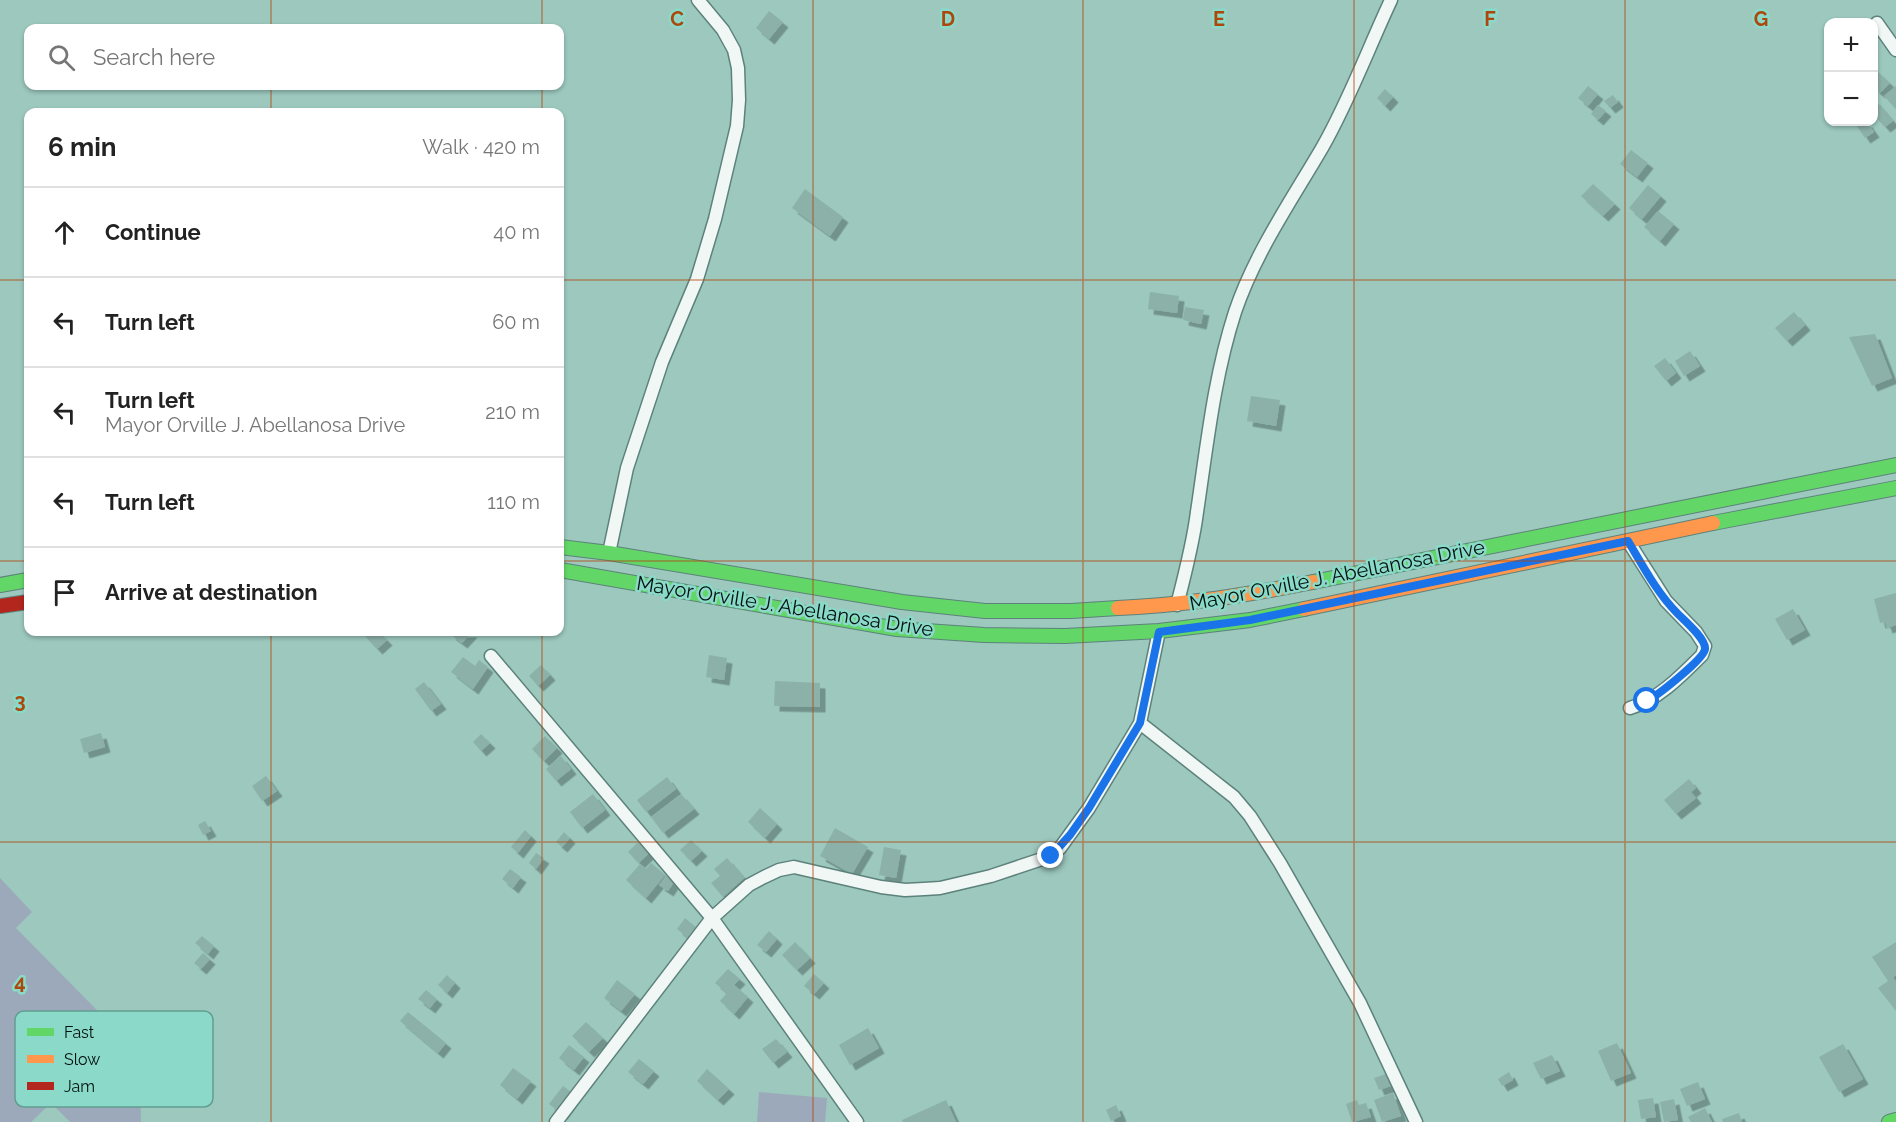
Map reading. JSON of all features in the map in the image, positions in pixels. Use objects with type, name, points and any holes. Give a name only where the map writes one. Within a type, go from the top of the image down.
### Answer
[{"type":"main road","name":"Mayor Orville J. Abellanosa Drive","points":[[564,547],[902,602],[985,611],[1177,605],[1251,594],[1896,465]]},
{"type":"main road","name":"Mayor Orville J. Abellanosa Drive","points":[[564,571],[897,628],[984,635],[1054,636],[1159,632],[1250,620],[1692,527],[1896,488]]},
{"type":"main road","points":[[1374,569],[1379,592]]},
{"type":"main road","points":[[0,585],[24,581]]},
{"type":"main road","points":[[897,628],[902,602]]},
{"type":"main road","points":[[0,606],[24,603]]},
{"type":"main road","points":[[1889,1122],[1896,1120]]},
{"type":"street","points":[[609,553],[627,468],[662,362],[697,279],[715,219],[736,126],[739,100],[738,68],[734,50],[723,30],[698,0]]},
{"type":"street","points":[[1177,605],[1198,512],[1201,474],[1217,380],[1236,311],[1273,230],[1322,147],[1343,106],[1391,0]]},
{"type":"street","points":[[1878,23],[1896,50]]},
{"type":"street","points":[[1628,541],[1666,601],[1696,632],[1705,646],[1702,656],[1656,695],[1630,708]]},
{"type":"street","points":[[556,1122],[712,918],[749,885],[779,870],[794,867],[881,887],[904,890],[940,888],[1051,856],[1077,826],[1140,723],[1159,632]]},
{"type":"street","points":[[491,656],[712,918],[857,1122]]},
{"type":"street","points":[[1140,723],[1234,797],[1250,816],[1360,1003],[1416,1122]]},
{"type":"shaded area","points":[[0,878],[32,912],[16,928],[98,1011],[15,1011],[15,1107],[47,1107],[31,1122],[0,1122]]},
{"type":"shaded area","points":[[759,1092],[827,1098],[825,1122],[757,1122]]},
{"type":"shaded area","points":[[55,1107],[141,1107],[141,1122],[70,1122]]},
{"type":"building","points":[[769,11],[783,22],[769,39],[756,28]]},
{"type":"building","points":[[1878,72],[1890,83],[1880,93],[1878,91]]},
{"type":"building","points":[[1588,86],[1598,94],[1588,106],[1578,98]]},
{"type":"building","points":[[1896,86],[1896,109],[1884,96]]},
{"type":"building","points":[[1385,89],[1393,97],[1385,106],[1377,98]]},
{"type":"building","points":[[1613,95],[1618,102],[1610,108],[1604,101]]},
{"type":"building","points":[[1878,104],[1893,121],[1885,127],[1878,119]]},
{"type":"building","points":[[1598,105],[1606,111],[1598,120],[1591,114]]},
{"type":"building","points":[[1857,126],[1870,126],[1874,132],[1865,138]]},
{"type":"building","points":[[1631,150],[1648,163],[1637,177],[1620,164]]},
{"type":"building","points":[[1593,184],[1615,204],[1603,216],[1581,196]]},
{"type":"building","points":[[1648,185],[1661,196],[1642,219],[1629,208]]},
{"type":"building","points":[[805,189],[843,217],[830,236],[792,208]]},
{"type":"building","points":[[1658,211],[1674,224],[1660,241],[1644,227]]},
{"type":"building","points":[[1150,292],[1179,296],[1177,313],[1148,309]]},
{"type":"building","points":[[1185,307],[1204,310],[1201,324],[1183,320]]},
{"type":"building","points":[[1794,312],[1805,325],[1787,341],[1775,328]]},
{"type":"building","points":[[1875,334],[1892,378],[1872,386],[1849,337]]},
{"type":"building","points":[[1690,351],[1700,366],[1684,376],[1675,361]]},
{"type":"building","points":[[1665,358],[1676,373],[1666,381],[1654,366]]},
{"type":"building","points":[[1251,396],[1280,400],[1276,426],[1247,421]]},
{"type":"building","points":[[1896,593],[1896,625],[1887,628],[1885,622],[1880,623],[1874,599]]},
{"type":"building","points":[[1793,609],[1805,630],[1787,640],[1775,619]]},
{"type":"building","points":[[365,636],[383,636],[387,640],[377,649]]},
{"type":"building","points":[[453,636],[468,636],[462,643]]},
{"type":"building","points":[[709,655],[727,658],[724,680],[706,677]]},
{"type":"building","points":[[463,657],[475,666],[479,660],[488,667],[473,689],[451,672]]},
{"type":"building","points":[[541,665],[550,675],[538,686],[529,676]]},
{"type":"building","points":[[775,681],[820,683],[820,707],[774,706]]},
{"type":"building","points":[[424,682],[441,704],[431,711],[415,689]]},
{"type":"building","points":[[101,733],[105,747],[84,753],[80,739]]},
{"type":"building","points":[[481,734],[490,743],[481,751],[473,742]]},
{"type":"building","points":[[545,736],[557,748],[544,761],[532,749]]},
{"type":"building","points":[[561,756],[571,769],[556,781],[546,769]]},
{"type":"building","points":[[266,776],[277,791],[262,801],[252,786]]},
{"type":"building","points":[[667,777],[676,789],[646,812],[637,800]]},
{"type":"building","points":[[1689,779],[1696,788],[1691,792],[1696,798],[1676,814],[1664,800]]},
{"type":"building","points":[[593,794],[605,810],[582,828],[570,812]]},
{"type":"building","points":[[681,794],[694,809],[663,833],[651,817]]},
{"type":"building","points":[[760,808],[777,824],[765,838],[748,822]]},
{"type":"building","points":[[205,821],[211,831],[203,835],[198,825]]},
{"type":"building","points":[[835,828],[868,847],[852,874],[820,856]]},
{"type":"building","points":[[525,830],[531,836],[518,853],[511,847]]},
{"type":"building","points":[[564,832],[570,838],[562,847],[556,842]]},
{"type":"building","points":[[691,840],[702,851],[691,861],[680,850]]},
{"type":"building","points":[[638,842],[649,853],[639,863],[628,852]]},
{"type":"building","points":[[884,847],[901,850],[896,878],[879,875]]},
{"type":"building","points":[[536,853],[544,858],[536,869],[529,863]]},
{"type":"building","points":[[727,858],[744,878],[723,897],[711,883],[720,876],[714,869]]},
{"type":"building","points":[[651,863],[665,875],[646,898],[626,880],[640,864],[646,869]]},
{"type":"building","points":[[510,869],[521,877],[513,888],[502,879]]},
{"type":"building","points":[[666,876],[674,882],[668,891],[659,885]]},
{"type":"building","points":[[685,918],[698,929],[689,939],[677,929]]},
{"type":"building","points":[[769,931],[777,939],[766,952],[757,945]]},
{"type":"building","points":[[202,936],[214,946],[208,954],[195,943]]},
{"type":"building","points":[[795,942],[810,958],[797,970],[782,955]]},
{"type":"building","points":[[1896,942],[1896,975],[1893,977],[1896,982],[1896,1011],[1878,988],[1888,981],[1872,957]]},
{"type":"building","points":[[203,953],[210,959],[201,969],[194,963]]},
{"type":"building","points":[[728,969],[740,979],[734,985],[748,997],[734,1014],[720,1001],[727,993],[715,983]]},
{"type":"building","points":[[814,974],[824,983],[814,994],[804,986]]},
{"type":"building","points":[[447,975],[455,983],[447,993],[438,985]]},
{"type":"building","points":[[617,980],[635,994],[621,1011],[604,998]]},
{"type":"building","points":[[426,990],[437,999],[430,1008],[418,999]]},
{"type":"building","points":[[408,1012],[446,1043],[438,1053],[400,1021]]},
{"type":"building","points":[[586,1022],[603,1038],[589,1052],[572,1036]]},
{"type":"building","points":[[868,1028],[879,1048],[850,1065],[839,1045]]},
{"type":"building","points":[[776,1039],[787,1052],[773,1063],[762,1049]]},
{"type":"building","points":[[1617,1043],[1631,1073],[1611,1081],[1598,1051]]},
{"type":"building","points":[[1843,1044],[1863,1079],[1839,1092],[1819,1057]]},
{"type":"building","points":[[569,1045],[584,1057],[574,1070],[559,1058]]},
{"type":"building","points":[[1552,1055],[1560,1071],[1541,1079],[1533,1063]]},
{"type":"building","points":[[639,1059],[654,1071],[643,1084],[628,1072]]},
{"type":"building","points":[[513,1068],[531,1081],[517,1099],[500,1085]]},
{"type":"building","points":[[707,1069],[729,1089],[718,1100],[697,1081]]},
{"type":"building","points":[[1509,1072],[1513,1080],[1502,1086],[1498,1079]]},
{"type":"building","points":[[1386,1074],[1391,1086],[1379,1090],[1374,1078]]},
{"type":"building","points":[[1698,1082],[1705,1099],[1687,1106],[1680,1089]]},
{"type":"building","points":[[563,1086],[575,1095],[562,1114],[549,1104]]},
{"type":"building","points":[[1393,1093],[1401,1116],[1382,1122],[1374,1100]]},
{"type":"building","points":[[1653,1098],[1656,1117],[1641,1119],[1638,1100]]},
{"type":"building","points":[[1674,1099],[1678,1120],[1664,1122],[1660,1102]]},
{"type":"building","points":[[946,1100],[956,1122],[903,1122],[902,1120]]},
{"type":"building","points":[[1357,1100],[1359,1105],[1366,1103],[1371,1117],[1352,1122],[1346,1104]]},
{"type":"building","points":[[1116,1105],[1121,1116],[1111,1121],[1106,1110]]},
{"type":"building","points":[[1705,1108],[1712,1122],[1691,1122],[1688,1117]]},
{"type":"building","points":[[1739,1113],[1742,1122],[1723,1122],[1722,1119]]},
{"type":"traffic: fast","points":[[1313,582],[1896,465]]},
{"type":"traffic: fast","points":[[1713,523],[1896,488]]},
{"type":"traffic: fast","points":[[564,547],[902,602],[985,611],[1071,611],[1118,608]]},
{"type":"traffic: fast","points":[[564,571],[897,629],[984,635],[1065,636],[1159,631],[1250,620],[1304,609]]},
{"type":"traffic: fast","points":[[0,585],[24,581]]},
{"type":"traffic: fast","points":[[1889,1122],[1896,1120]]},
{"type":"traffic: slow","points":[[1304,609],[1713,523]]},
{"type":"traffic: slow","points":[[1118,608],[1216,599],[1313,582]]},
{"type":"traffic: jam","points":[[0,606],[24,603]]},
{"type":"route","points":[[1051,856],[1060,848],[1089,808],[1140,723],[1159,632],[1250,620],[1628,541],[1666,601],[1696,632],[1705,646],[1705,652],[1696,662],[1647,701]]}]
